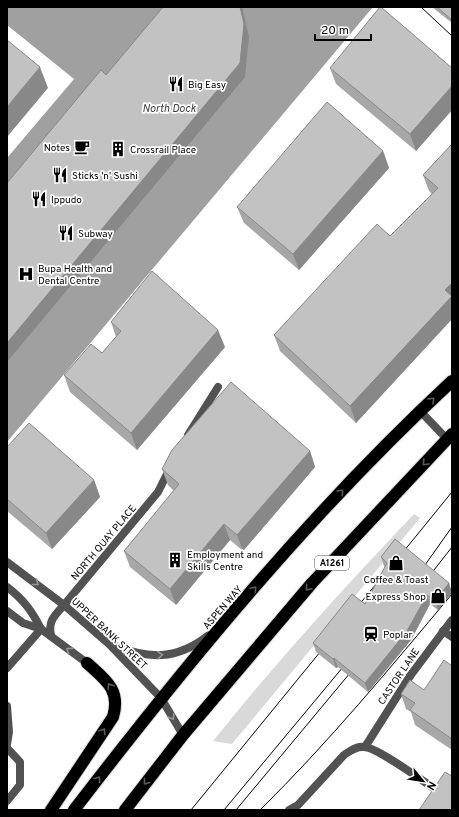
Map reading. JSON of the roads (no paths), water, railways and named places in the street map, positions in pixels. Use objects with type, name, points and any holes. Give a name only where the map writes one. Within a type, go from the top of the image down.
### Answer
[{"type":"highway","name":"ASPEN WAY","points":[[74,810],[161,698],[287,549],[452,381]]},
{"type":"highway","name":"A1261","points":[[125,810],[183,735],[312,583],[449,437]]},
{"type":"highway","points":[[51,810],[113,717],[116,706],[114,694],[110,684],[87,663]]},
{"type":"street","points":[[184,442],[218,387]]},
{"type":"street","points":[[420,412],[449,437]]},
{"type":"street","name":"NORTH QUAY PLACE","points":[[51,636],[49,628],[51,618],[158,492],[175,459]]},
{"type":"street","name":"UPPER BANK STREET","points":[[7,562],[64,604],[109,644],[161,698],[183,735]]},
{"type":"street","points":[[7,587],[19,596],[32,612],[41,629]]},
{"type":"street","points":[[7,611],[24,623],[41,629],[87,663]]},
{"type":"street","points":[[109,644],[148,656],[176,653],[203,640],[228,618]]},
{"type":"street","name":"CASTOR LANE","points":[[365,746],[410,676],[452,620]]},
{"type":"street","points":[[7,668],[41,629]]},
{"type":"street","points":[[443,631],[452,637]]},
{"type":"street","points":[[7,706],[9,732],[7,744]]},
{"type":"street","points":[[289,810],[298,805],[344,755],[352,750],[365,746],[376,751],[438,791],[426,810]]},
{"type":"street","points":[[7,748],[20,762],[20,785],[7,801]]},
{"type":"water","name":"North Dock","points":[[7,7],[373,7],[7,442],[7,158],[74,79],[7,25]]},
{"type":"tram line","points":[[421,7],[452,36]]},
{"type":"tram line","points":[[399,557],[452,492]]},
{"type":"tram line","points":[[420,572],[452,527]]},
{"type":"tram line","points":[[427,579],[452,547]]},
{"type":"tram line","points":[[354,611],[381,578]]},
{"type":"tram line","points":[[260,810],[335,731],[452,594]]},
{"type":"tram line","points":[[191,810],[325,646]]},
{"type":"tram line","points":[[224,810],[348,661]]},
{"type":"tram line","points":[[236,810],[355,667]]},
{"type":"place","name":"Big Easy","points":[[176,84]]},
{"type":"place","name":"Notes","points":[[82,147]]},
{"type":"place","name":"Crossrail Place","points":[[118,149]]},
{"type":"place","name":"Sticks 'n' Sushi","points":[[60,175]]},
{"type":"place","name":"Ippudo","points":[[39,199]]},
{"type":"place","name":"Subway","points":[[66,233]]},
{"type":"place","name":"Bupa Health and Dental Centre","points":[[26,274]]},
{"type":"place","name":"Employment and Skills Centre","points":[[175,560]]},
{"type":"place","name":"Coffee & Toast","points":[[396,563]]},
{"type":"place","name":"Express Shop","points":[[438,596]]},
{"type":"place","name":"Poplar","points":[[371,634]]}]
